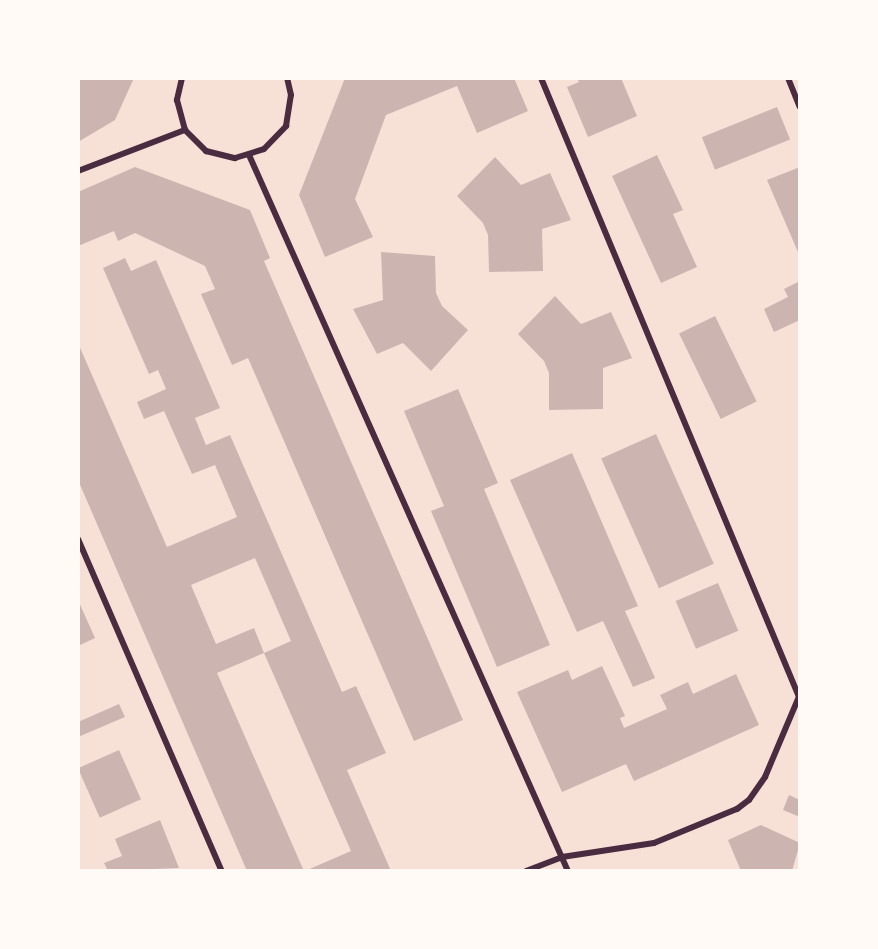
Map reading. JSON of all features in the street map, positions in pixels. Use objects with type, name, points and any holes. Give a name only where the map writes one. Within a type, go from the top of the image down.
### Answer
[{"type":"street","points":[[182,78],[177,100],[185,130],[206,150],[235,158],[249,155],[276,139],[285,126],[291,94],[287,78]]},
{"type":"street","points":[[526,871],[562,857],[654,843],[736,809],[758,790],[799,695],[541,78]]},
{"type":"street","points":[[788,78],[800,107]]},
{"type":"street","points":[[78,171],[185,130]]},
{"type":"street","points":[[249,155],[568,871]]},
{"type":"street","points":[[78,539],[222,871]]},
{"type":"building","points":[[78,78],[134,78],[115,120],[78,142]]},
{"type":"building","points":[[345,78],[514,78],[528,111],[477,133],[457,86],[386,115],[355,199],[373,237],[325,257],[299,195]]},
{"type":"building","points":[[577,78],[621,78],[637,116],[588,137],[567,87],[579,82]]},
{"type":"building","points":[[777,107],[790,139],[715,170],[702,137]]},
{"type":"building","points":[[657,155],[683,210],[673,214],[697,267],[661,283],[612,176]]},
{"type":"building","points":[[495,157],[521,185],[550,173],[571,220],[542,229],[543,271],[489,272],[488,235],[483,223],[457,196]]},
{"type":"building","points":[[135,167],[250,210],[270,258],[264,261],[463,720],[414,741],[248,358],[232,365],[201,294],[215,289],[205,266],[135,233],[118,241],[114,231],[78,246],[78,192]]},
{"type":"building","points":[[800,167],[800,251],[798,252],[767,180]]},
{"type":"building","points":[[381,252],[435,256],[436,293],[442,306],[468,330],[431,371],[403,343],[377,354],[353,309],[383,300]]},
{"type":"building","points":[[125,258],[131,271],[156,260],[220,408],[195,418],[206,445],[230,435],[342,692],[356,686],[386,753],[347,770],[391,871],[305,871],[351,851],[264,653],[217,673],[304,871],[247,871],[78,480],[78,343],[167,547],[237,517],[215,465],[192,474],[164,411],[144,419],[137,402],[166,389],[158,370],[149,374],[103,268]],"holes":[[[255,558],[291,641],[264,653],[254,628],[216,644],[191,585]]]},
{"type":"building","points":[[800,281],[800,320],[774,332],[764,309],[788,297],[784,289]]},
{"type":"building","points":[[555,296],[581,324],[611,312],[632,358],[603,368],[603,409],[549,410],[549,373],[544,361],[518,334]]},
{"type":"building","points":[[715,316],[757,401],[721,419],[679,334]]},
{"type":"building","points":[[458,389],[498,483],[484,489],[550,645],[497,667],[431,511],[444,506],[404,411]]},
{"type":"building","points":[[656,434],[714,564],[659,588],[601,458]]},
{"type":"building","points":[[572,453],[638,606],[625,611],[655,678],[633,687],[603,621],[577,632],[510,480]]},
{"type":"building","points":[[718,583],[738,631],[696,649],[676,601]]},
{"type":"building","points":[[78,600],[95,638],[78,646]]},
{"type":"building","points":[[602,666],[625,716],[620,718],[624,728],[667,709],[660,695],[688,682],[693,694],[736,674],[759,725],[634,781],[626,764],[562,792],[517,692],[568,670],[572,680]]},
{"type":"building","points":[[119,704],[125,717],[78,737],[78,722]]},
{"type":"building","points":[[119,750],[141,799],[100,818],[78,768]]},
{"type":"building","points":[[789,795],[800,800],[800,817],[783,810]]},
{"type":"building","points":[[160,820],[179,868],[108,871],[104,863],[122,856],[115,839]]},
{"type":"building","points":[[761,825],[800,843],[792,871],[741,871],[728,840]]}]
